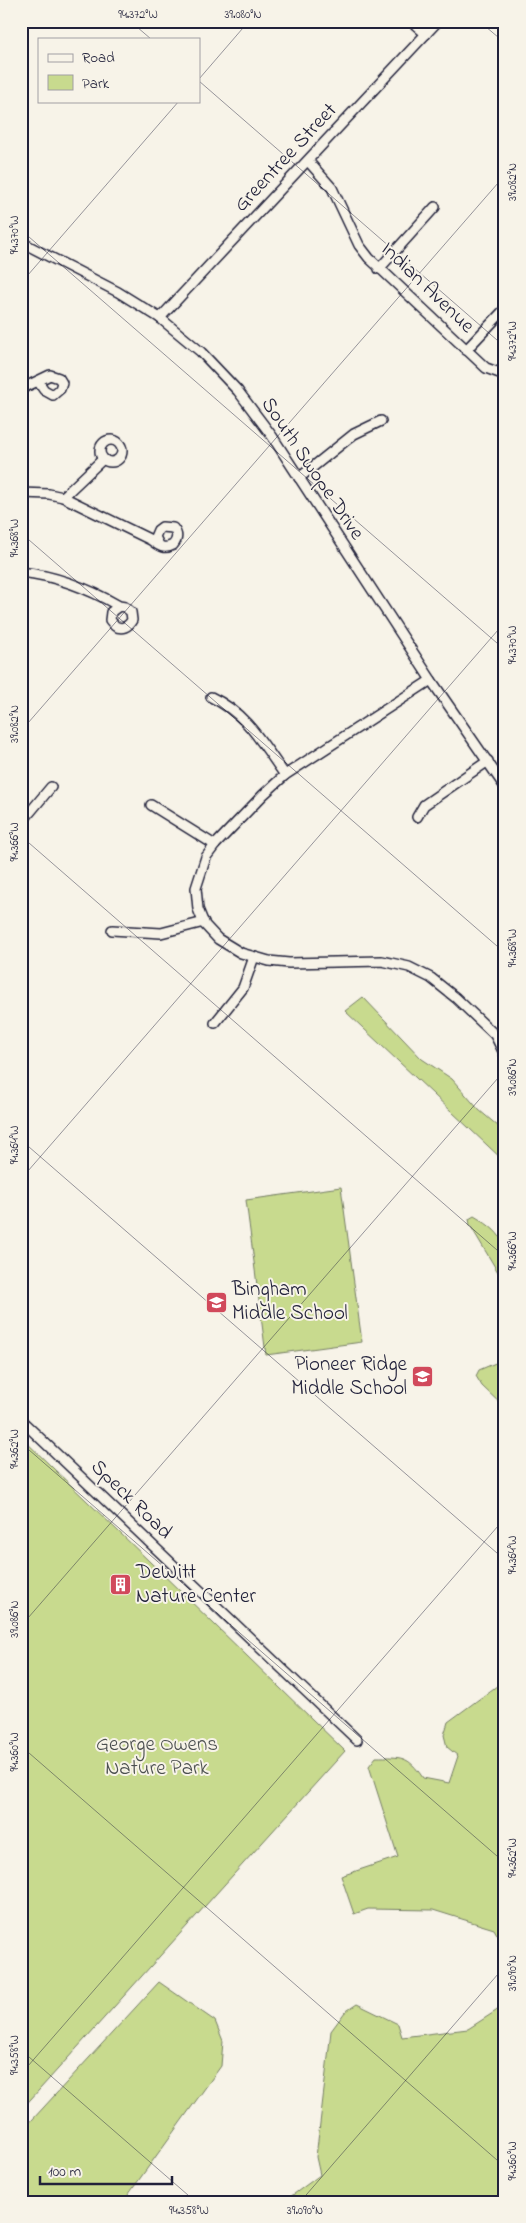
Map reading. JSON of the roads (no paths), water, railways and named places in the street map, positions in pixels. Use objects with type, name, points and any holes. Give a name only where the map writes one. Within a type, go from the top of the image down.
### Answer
[{"type":"street","points":[[411,21],[426,34]]},
{"type":"street","name":"Greentree Street","points":[[160,318],[438,21]]},
{"type":"street","name":"Indian Avenue","points":[[308,161],[332,188],[359,245],[379,269],[486,368],[505,375]]},
{"type":"street","points":[[379,269],[435,207]]},
{"type":"street","name":"South Swope Drive","points":[[21,242],[118,292],[160,318],[201,352],[238,391],[272,436],[431,680],[505,787]]},
{"type":"street","points":[[466,350],[505,309]]},
{"type":"street","points":[[21,390],[38,381]]},
{"type":"street","points":[[298,478],[354,434],[381,421]]},
{"type":"street","points":[[63,497],[103,459]]},
{"type":"street","points":[[21,493],[49,494],[63,497],[159,545]]},
{"type":"street","points":[[21,572],[62,579],[83,587],[119,606]]},
{"type":"street","points":[[431,680],[285,775],[215,845],[201,868],[196,888],[198,908],[204,922],[218,940],[241,953],[254,957],[289,963],[382,961],[409,967],[431,978],[456,998],[494,1035],[505,1055]]},
{"type":"street","points":[[211,696],[227,704],[244,718],[285,775]]},
{"type":"street","points":[[417,817],[424,805],[488,761]]},
{"type":"street","points":[[21,823],[50,787]]},
{"type":"street","points":[[151,805],[215,845]]},
{"type":"street","points":[[112,930],[161,933],[204,922]]},
{"type":"street","points":[[215,1023],[243,988],[254,957]]},
{"type":"street","name":"Speck Road","points":[[21,1420],[357,1740]]},
{"type":"waterway","points":[[498,2202],[505,2194]]},
{"type":"place","name":"Bingham Middle School","points":[[216,1302]]},
{"type":"place","name":"Pioneer Ridge Middle School","points":[[423,1377]]},
{"type":"place","name":"DeWitt Nature Center","points":[[120,1585]]},
{"type":"park label","name":"George Owens Nature Park","points":[[157,1757]]}]
